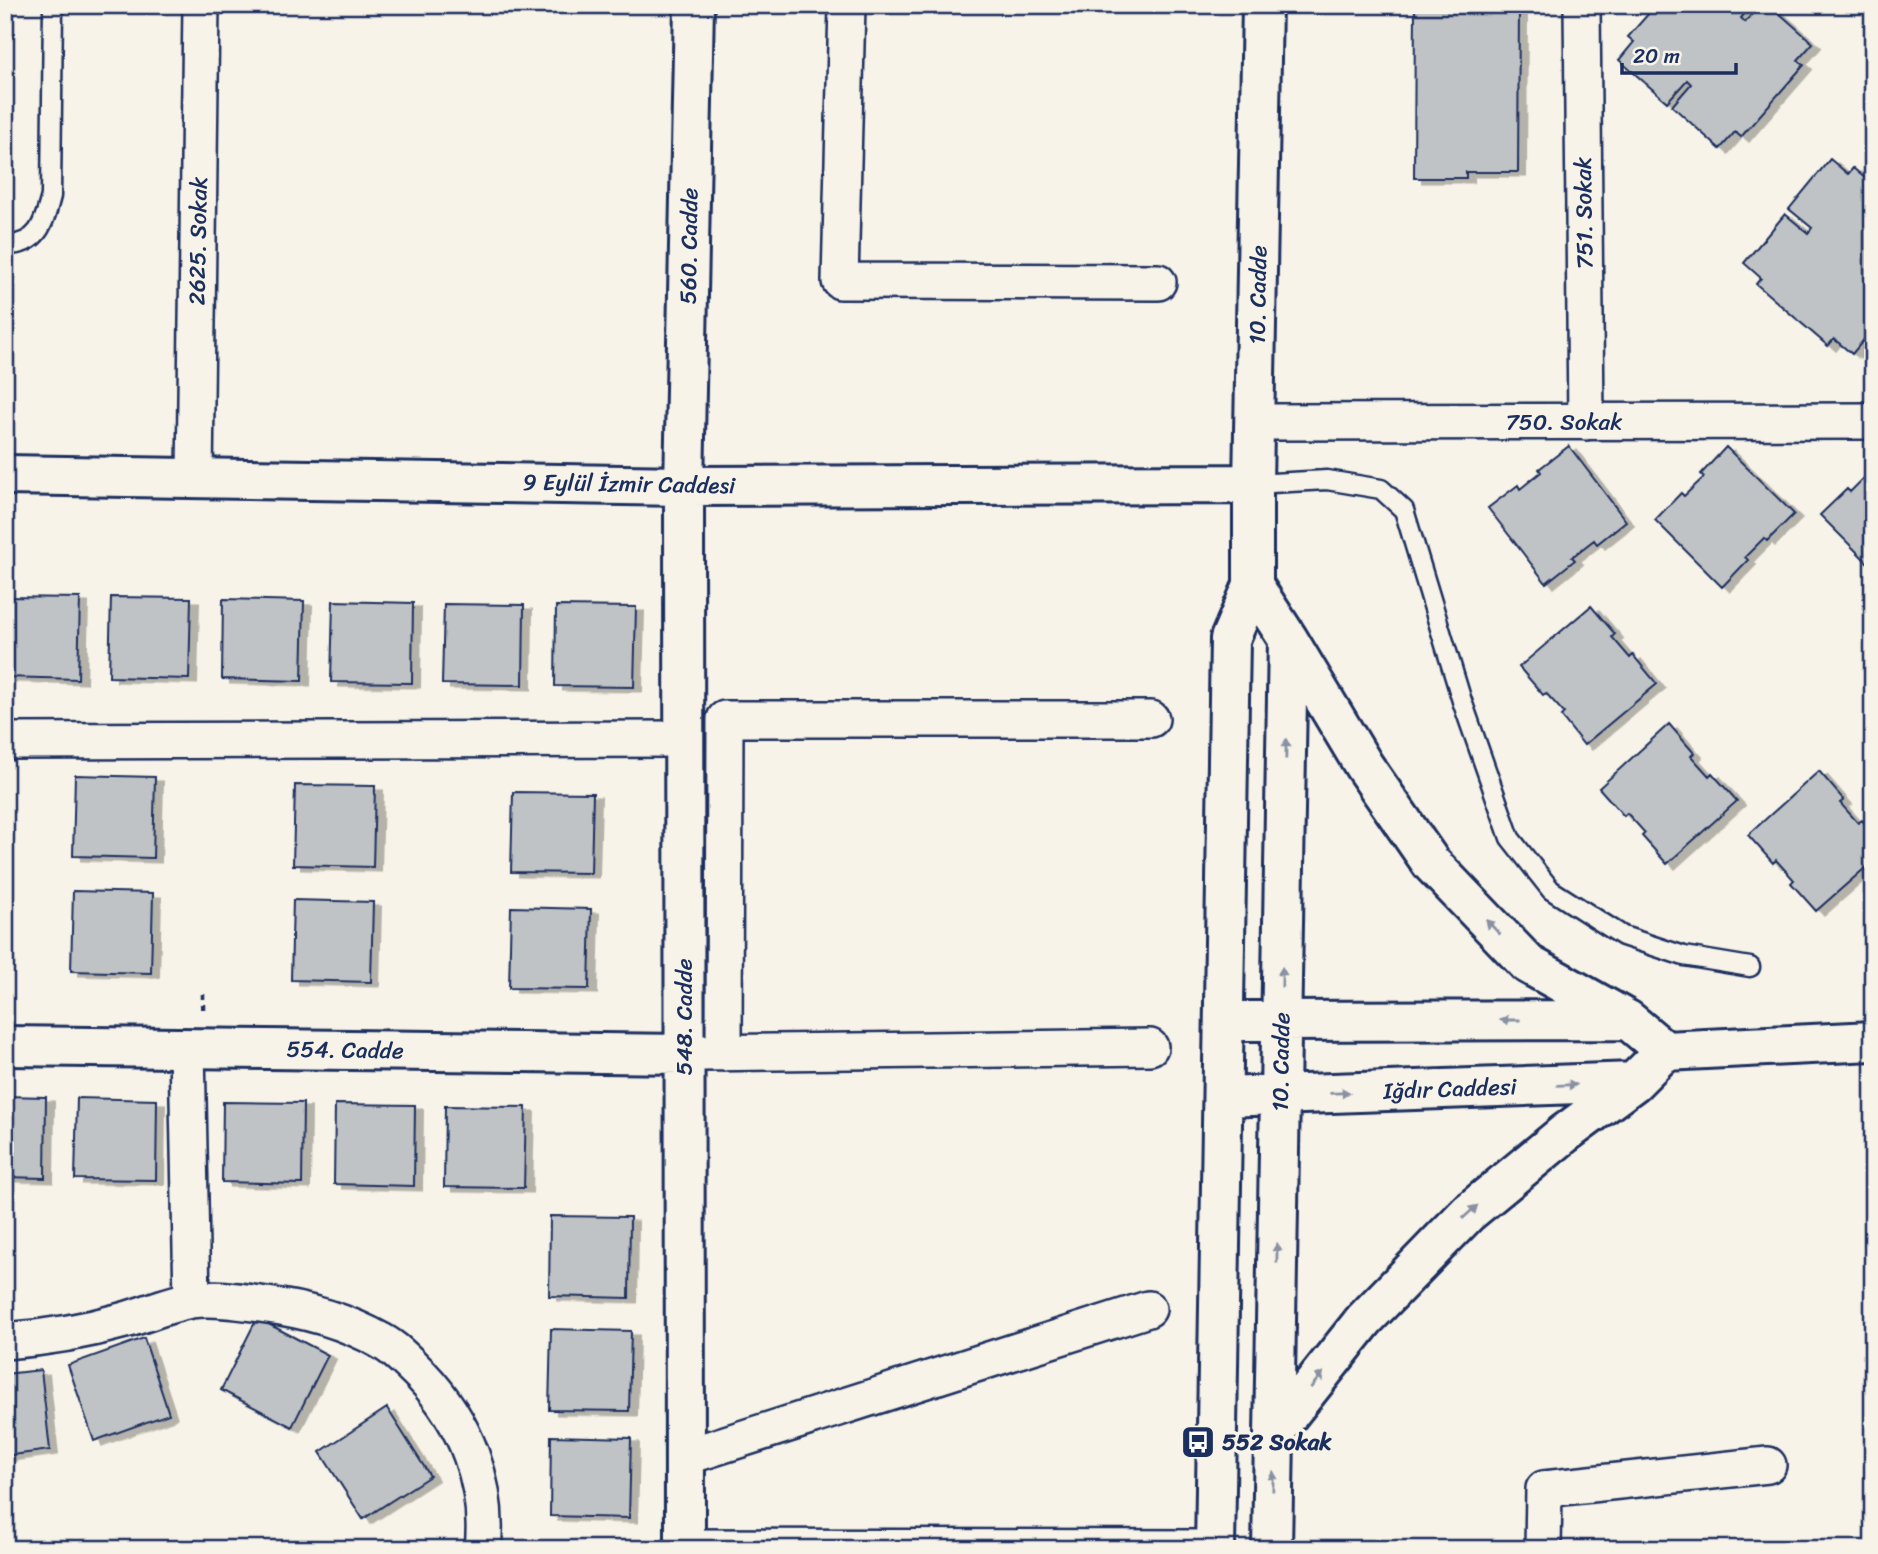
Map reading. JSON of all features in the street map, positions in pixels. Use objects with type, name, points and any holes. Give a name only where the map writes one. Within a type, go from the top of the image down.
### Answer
[{"type":"main road","name":"560. Cadde","points":[[684,486],[694,5]]},
{"type":"main road","name":"10. Cadde","points":[[1215,1548],[1230,639],[1253,585],[1262,5]]},
{"type":"main road","name":"9 Eylül İzmir Caddesi","points":[[5,475],[684,486],[1253,484]]},
{"type":"main road","name":"548. Cadde","points":[[684,486],[685,1548]]},
{"type":"main road","points":[[1253,585],[1364,766],[1431,863],[1528,964],[1628,1020],[1665,1051]]},
{"type":"main road","name":"10. Cadde","points":[[1272,1549],[1288,639]]},
{"type":"main road","points":[[1224,1021],[1628,1020]]},
{"type":"main road","points":[[1274,1433],[1364,1320],[1468,1213],[1564,1134],[1634,1082],[1665,1051],[1873,1041]]},
{"type":"main road","name":"554. Cadde","points":[[5,1046],[684,1054]]},
{"type":"main road","name":"Iğdır Caddesi","points":[[1223,1097],[1634,1082]]},
{"type":"street","name":"2625. Sokak","points":[[195,478],[201,5]]},
{"type":"street","points":[[847,5],[840,281],[1158,282]]},
{"type":"street","name":"751. Sokak","points":[[1582,5],[1586,422]]},
{"type":"street","name":"750. Sokak","points":[[1256,422],[1873,421]]},
{"type":"street","points":[[724,1053],[725,719],[1152,719]]},
{"type":"street","points":[[5,741],[684,739]]},
{"type":"street","points":[[684,1054],[1150,1047]]},
{"type":"street","points":[[187,1048],[192,1300]]},
{"type":"street","points":[[5,1341],[81,1331],[192,1300],[285,1307],[356,1328],[383,1342],[407,1361],[438,1393],[465,1436],[477,1472],[483,1506],[483,1549]]},
{"type":"street","points":[[685,1457],[1148,1309]]},
{"type":"street","points":[[1544,1549],[1544,1489],[1768,1465]]},
{"type":"street","points":[[685,1548],[1215,1548]]},
{"type":"lane","points":[[5,245],[32,238],[44,223],[51,196],[53,5]]},
{"type":"lane","points":[[1253,484],[1327,480],[1381,489],[1404,510],[1462,701],[1510,838],[1551,890],[1623,936],[1684,956],[1750,967]]},
{"type":"building","points":[[1415,5],[1519,6],[1518,172],[1466,172],[1466,178],[1414,178]]},
{"type":"building","points":[[1656,5],[1752,5],[1741,18],[1745,22],[1760,5],[1770,5],[1813,43],[1798,60],[1804,65],[1741,137],[1735,132],[1720,149],[1672,106],[1691,84],[1687,80],[1667,102],[1619,60],[1634,42],[1628,37]]},
{"type":"building","points":[[1830,159],[1848,174],[1853,168],[1873,185],[1873,283],[1870,285],[1873,288],[1873,329],[1852,354],[1834,339],[1828,346],[1756,284],[1761,278],[1744,263],[1785,214],[1808,233],[1812,228],[1789,209]]},
{"type":"building","points":[[1569,446],[1626,521],[1597,544],[1594,540],[1572,557],[1575,560],[1546,583],[1488,508],[1518,485],[1520,489],[1541,472],[1539,469]]},
{"type":"building","points":[[1726,447],[1794,514],[1767,541],[1764,538],[1745,557],[1748,560],[1722,587],[1655,520],[1681,493],[1684,496],[1704,477],[1701,474]]},
{"type":"building","points":[[1873,462],[1873,568],[1820,515],[1847,489],[1850,492],[1869,473],[1866,469]]},
{"type":"building","points":[[5,597],[80,598],[78,679],[5,677]]},
{"type":"building","points":[[111,597],[191,598],[189,679],[109,677]]},
{"type":"building","points":[[223,599],[304,601],[302,681],[222,679]]},
{"type":"building","points":[[333,601],[413,603],[412,683],[331,682]]},
{"type":"building","points":[[444,604],[524,605],[523,685],[442,684]]},
{"type":"building","points":[[556,606],[636,607],[634,687],[555,686]]},
{"type":"building","points":[[1591,606],[1615,634],[1612,637],[1630,658],[1633,655],[1657,684],[1584,745],[1561,716],[1564,713],[1546,693],[1543,695],[1519,667]]},
{"type":"building","points":[[1669,724],[1694,753],[1691,756],[1709,776],[1712,773],[1737,801],[1667,864],[1642,836],[1645,833],[1627,813],[1624,816],[1599,788]]},
{"type":"building","points":[[1819,771],[1844,800],[1840,803],[1858,823],[1862,820],[1873,832],[1873,861],[1816,911],[1791,883],[1794,880],[1776,860],[1773,863],[1748,835]]},
{"type":"building","points":[[75,775],[155,777],[153,858],[73,856]]},
{"type":"building","points":[[295,785],[375,786],[373,867],[293,865]]},
{"type":"building","points":[[513,792],[593,793],[591,873],[511,872]]},
{"type":"building","points":[[73,891],[153,893],[151,973],[71,971]]},
{"type":"building","points":[[293,900],[373,902],[371,982],[291,980]]},
{"type":"building","points":[[511,907],[591,909],[589,989],[509,988]]},
{"type":"building","points":[[5,1096],[46,1097],[45,1178],[5,1177]]},
{"type":"building","points":[[77,1098],[157,1100],[156,1180],[75,1179]]},
{"type":"building","points":[[223,1102],[303,1103],[302,1184],[222,1182]]},
{"type":"building","points":[[335,1104],[415,1105],[414,1186],[334,1184]]},
{"type":"building","points":[[445,1106],[526,1107],[524,1188],[444,1187]]},
{"type":"building","points":[[550,1216],[630,1217],[629,1298],[549,1296]]},
{"type":"building","points":[[257,1318],[328,1355],[292,1427],[221,1390]]},
{"type":"building","points":[[551,1329],[631,1331],[629,1411],[549,1410]]},
{"type":"building","points":[[144,1338],[169,1414],[94,1441],[68,1365]]},
{"type":"building","points":[[41,1370],[50,1450],[5,1456],[5,1374]]},
{"type":"building","points":[[387,1408],[430,1476],[363,1519],[320,1452]]},
{"type":"building","points":[[551,1436],[631,1438],[629,1518],[550,1516]]},
{"type":"place","name":"552 Sokak","points":[[1198,1442]]}]
